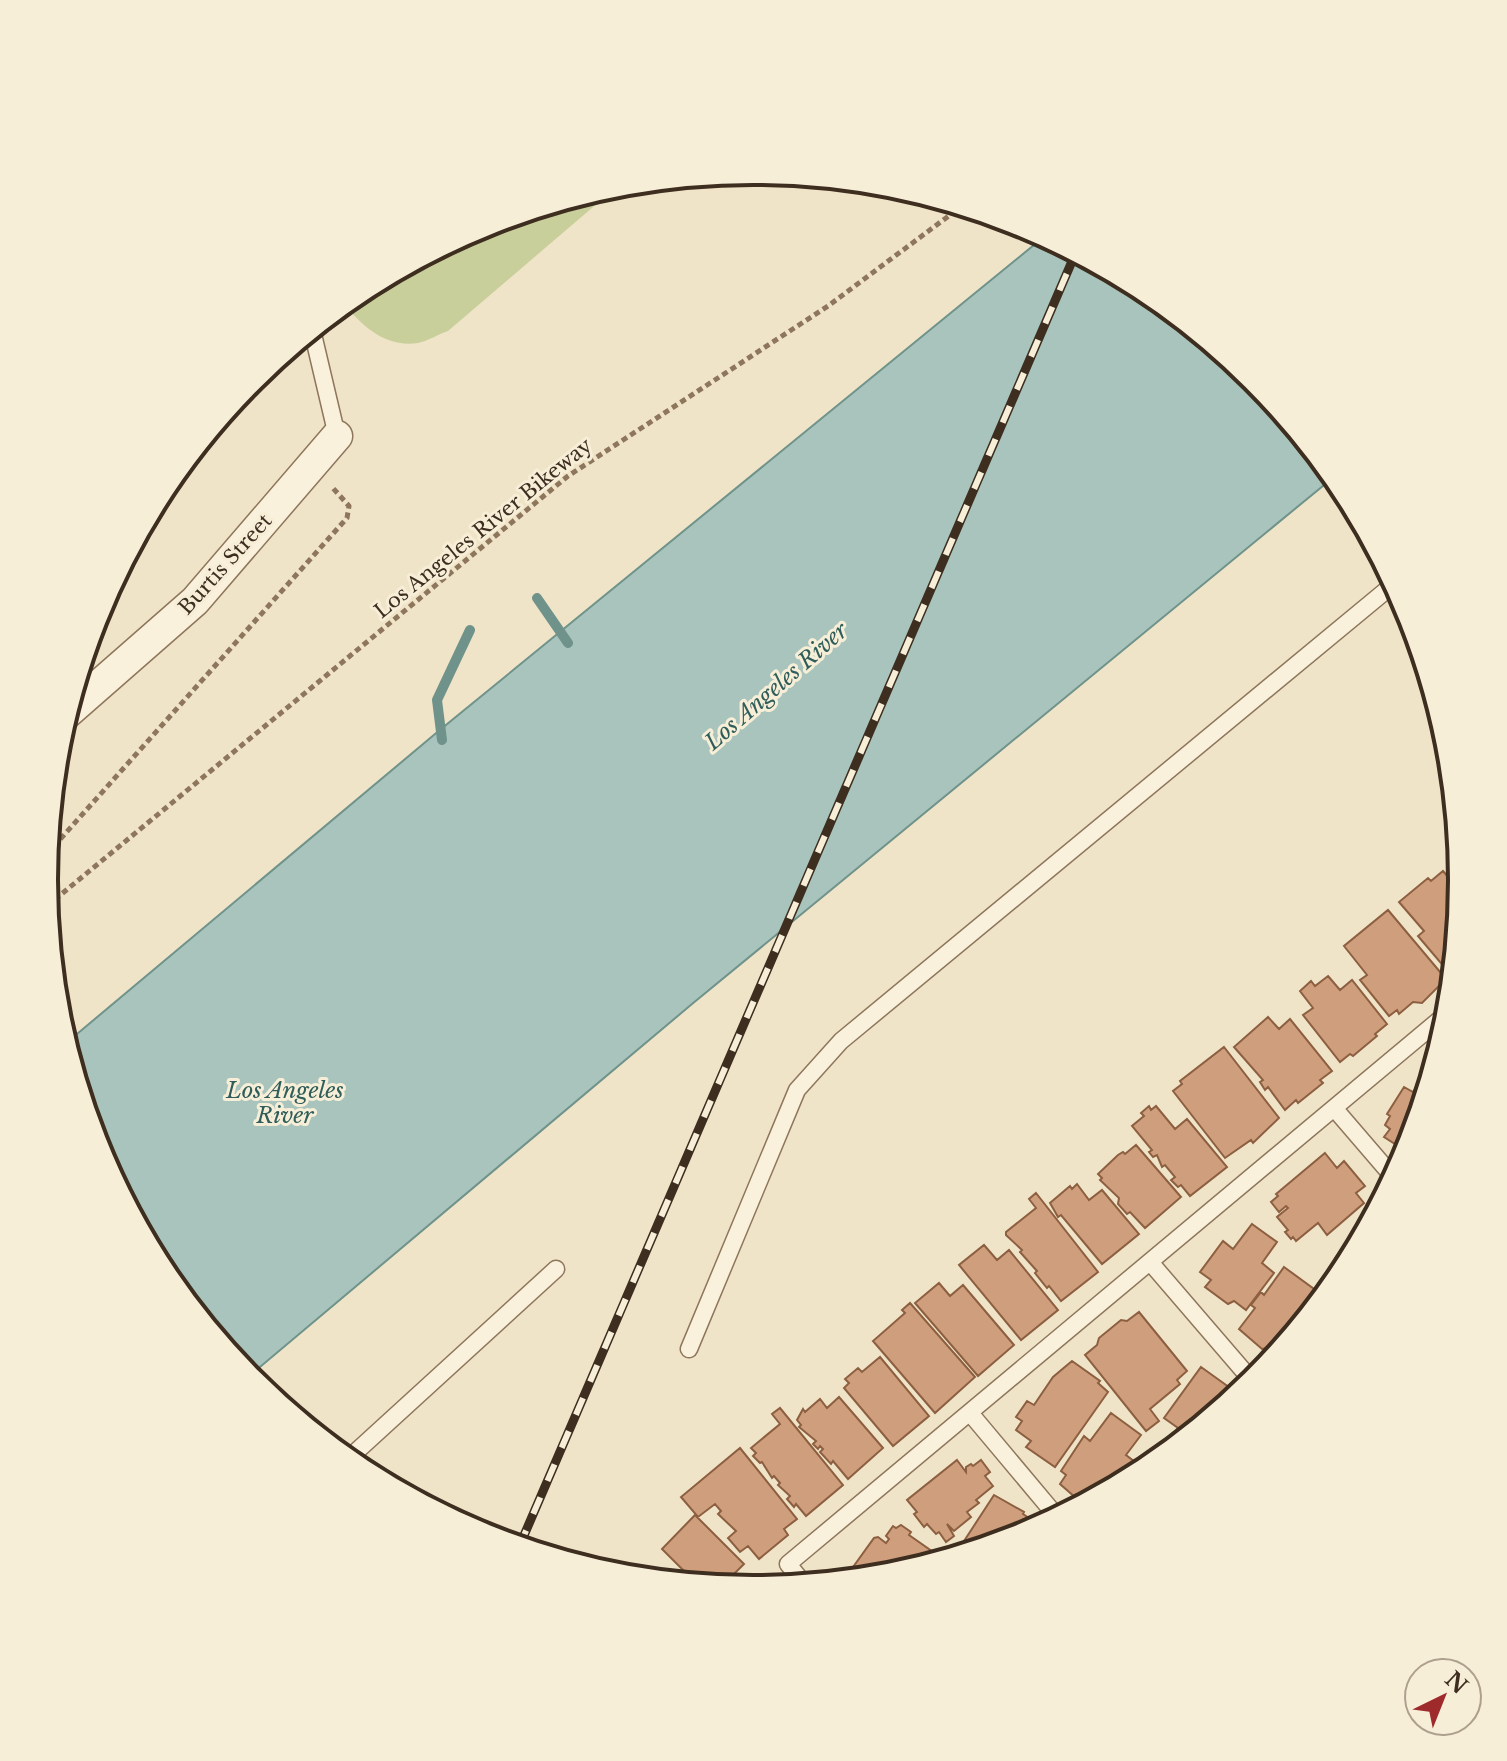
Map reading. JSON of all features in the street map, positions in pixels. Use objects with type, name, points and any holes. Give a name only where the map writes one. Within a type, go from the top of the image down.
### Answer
[{"type":"street","name":"Burtis Street","points":[[82,700],[195,601],[337,436]]},
{"type":"lane","points":[[315,342],[337,436]]},
{"type":"lane","points":[[689,1349],[797,1090],[841,1041],[1385,591]]},
{"type":"lane","points":[[797,1575],[788,1564],[1434,1024]]},
{"type":"lane","points":[[1334,1108],[1386,1169]]},
{"type":"lane","points":[[1150,1262],[1245,1372]]},
{"type":"lane","points":[[356,1451],[556,1269]]},
{"type":"lane","points":[[970,1413],[1050,1509]]},
{"type":"path","name":"Los Angeles River Bikeway","points":[[58,897],[568,476],[828,306],[951,214]]},
{"type":"path","points":[[59,841],[347,518],[349,506],[313,465]]},
{"type":"green space","points":[[598,203],[448,331],[418,343],[406,344],[385,339],[352,313],[406,278],[446,257],[530,222]]},
{"type":"water","name":"Los Angeles River","points":[[1034,245],[1101,278],[1177,329],[1245,389],[1276,422],[1325,484],[692,1004],[258,1368],[202,1304],[151,1228],[111,1147],[76,1035],[441,729]]},
{"type":"building","points":[[1443,871],[1449,878],[1444,966],[1418,936],[1424,931],[1399,902],[1428,878],[1431,881]]},
{"type":"building","points":[[1388,910],[1442,975],[1441,984],[1422,1003],[1413,1002],[1399,1014],[1397,1010],[1389,1016],[1360,980],[1367,975],[1344,946]]},
{"type":"building","points":[[1328,976],[1340,990],[1352,980],[1387,1024],[1353,1056],[1350,1054],[1340,1062],[1303,1015],[1313,1008],[1300,991],[1311,981],[1315,986]]},
{"type":"building","points":[[1268,1017],[1279,1029],[1290,1019],[1332,1071],[1320,1080],[1323,1083],[1285,1110],[1268,1087],[1265,1090],[1260,1082],[1263,1080],[1234,1047]]},
{"type":"building","points":[[1224,1047],[1279,1118],[1253,1143],[1251,1140],[1225,1158],[1173,1091],[1182,1084],[1180,1081]]},
{"type":"building","points":[[1418,1084],[1397,1145],[1384,1137],[1390,1129],[1385,1125],[1390,1116],[1387,1114],[1404,1087],[1413,1092]]},
{"type":"building","points":[[1149,1106],[1151,1110],[1156,1106],[1175,1129],[1187,1119],[1227,1167],[1190,1196],[1181,1185],[1178,1187],[1171,1180],[1175,1177],[1165,1165],[1162,1167],[1157,1155],[1153,1157],[1149,1152],[1152,1150],[1132,1126],[1144,1116],[1141,1113]]},
{"type":"building","points":[[1136,1145],[1181,1197],[1145,1228],[1118,1204],[1119,1198],[1100,1180],[1102,1178],[1098,1174],[1118,1155],[1125,1154]]},
{"type":"building","points":[[1325,1153],[1337,1168],[1344,1161],[1365,1186],[1356,1193],[1364,1203],[1327,1235],[1318,1223],[1296,1241],[1285,1232],[1288,1230],[1277,1217],[1288,1208],[1286,1206],[1279,1212],[1271,1202],[1278,1196],[1276,1194]]},
{"type":"building","points":[[1077,1184],[1089,1200],[1102,1190],[1139,1234],[1102,1264],[1061,1215],[1058,1217],[1050,1203]]},
{"type":"building","points":[[1036,1193],[1098,1272],[1061,1301],[1035,1273],[1037,1271],[1020,1252],[1022,1250],[1006,1235],[1036,1208],[1029,1199]]},
{"type":"building","points":[[1252,1224],[1277,1242],[1262,1263],[1274,1273],[1246,1310],[1234,1301],[1228,1304],[1205,1287],[1211,1280],[1200,1272],[1223,1241],[1233,1249]]},
{"type":"building","points":[[984,1245],[997,1260],[1009,1250],[1058,1310],[1021,1340],[959,1265]]},
{"type":"building","points":[[1284,1267],[1315,1290],[1276,1339],[1267,1348],[1262,1349],[1239,1329],[1255,1308],[1251,1305],[1261,1292],[1264,1295]]},
{"type":"building","points":[[939,1283],[950,1296],[963,1285],[1014,1345],[978,1376],[915,1303]]},
{"type":"building","points":[[910,1303],[975,1377],[935,1413],[873,1341],[905,1313],[902,1310]]},
{"type":"building","points":[[1139,1312],[1187,1371],[1177,1380],[1180,1384],[1150,1409],[1159,1421],[1146,1431],[1085,1355],[1097,1345],[1099,1338],[1121,1320],[1127,1321]]},
{"type":"building","points":[[880,1357],[929,1416],[893,1446],[844,1388],[849,1383],[845,1379],[858,1368],[862,1372]]},
{"type":"building","points":[[1072,1361],[1100,1381],[1098,1383],[1108,1392],[1055,1467],[1026,1447],[1031,1441],[1016,1430],[1022,1421],[1016,1417],[1027,1401],[1034,1405],[1053,1377]]},
{"type":"building","points":[[1201,1367],[1229,1387],[1174,1435],[1178,1428],[1164,1418]]},
{"type":"building","points":[[839,1397],[883,1448],[848,1479],[833,1461],[831,1464],[820,1452],[823,1449],[820,1446],[818,1449],[813,1444],[816,1441],[799,1427],[801,1425],[797,1420],[803,1409],[805,1412],[820,1399],[827,1408]]},
{"type":"building","points":[[780,1408],[843,1485],[806,1516],[787,1499],[790,1496],[778,1485],[780,1483],[774,1476],[772,1478],[762,1462],[753,1456],[756,1453],[751,1448],[780,1424],[772,1414]]},
{"type":"building","points":[[1111,1413],[1141,1435],[1126,1455],[1135,1462],[1075,1497],[1060,1484],[1066,1475],[1061,1471],[1084,1436],[1090,1441]]},
{"type":"building","points":[[740,1448],[797,1519],[784,1529],[788,1535],[759,1559],[748,1546],[740,1552],[728,1538],[736,1531],[718,1514],[721,1511],[715,1504],[698,1517],[681,1497]]},
{"type":"building","points":[[957,1460],[966,1472],[966,1467],[981,1460],[990,1472],[985,1476],[993,1486],[967,1512],[971,1517],[954,1531],[947,1524],[954,1536],[946,1542],[939,1532],[936,1534],[927,1524],[924,1527],[907,1500]]},
{"type":"building","points":[[994,1495],[1030,1518],[977,1539],[963,1543]]},
{"type":"building","points":[[695,1515],[744,1564],[732,1576],[686,1572],[662,1549]]},
{"type":"building","points":[[901,1525],[911,1532],[909,1535],[933,1552],[852,1569],[874,1538],[878,1537],[886,1543],[889,1539],[886,1536],[893,1526]]},
{"type":"waterway","points":[[537,598],[568,643]]},
{"type":"waterway","points":[[442,740],[437,700],[470,630]]},
{"type":"railway","points":[[523,1537],[1071,263]]}]
